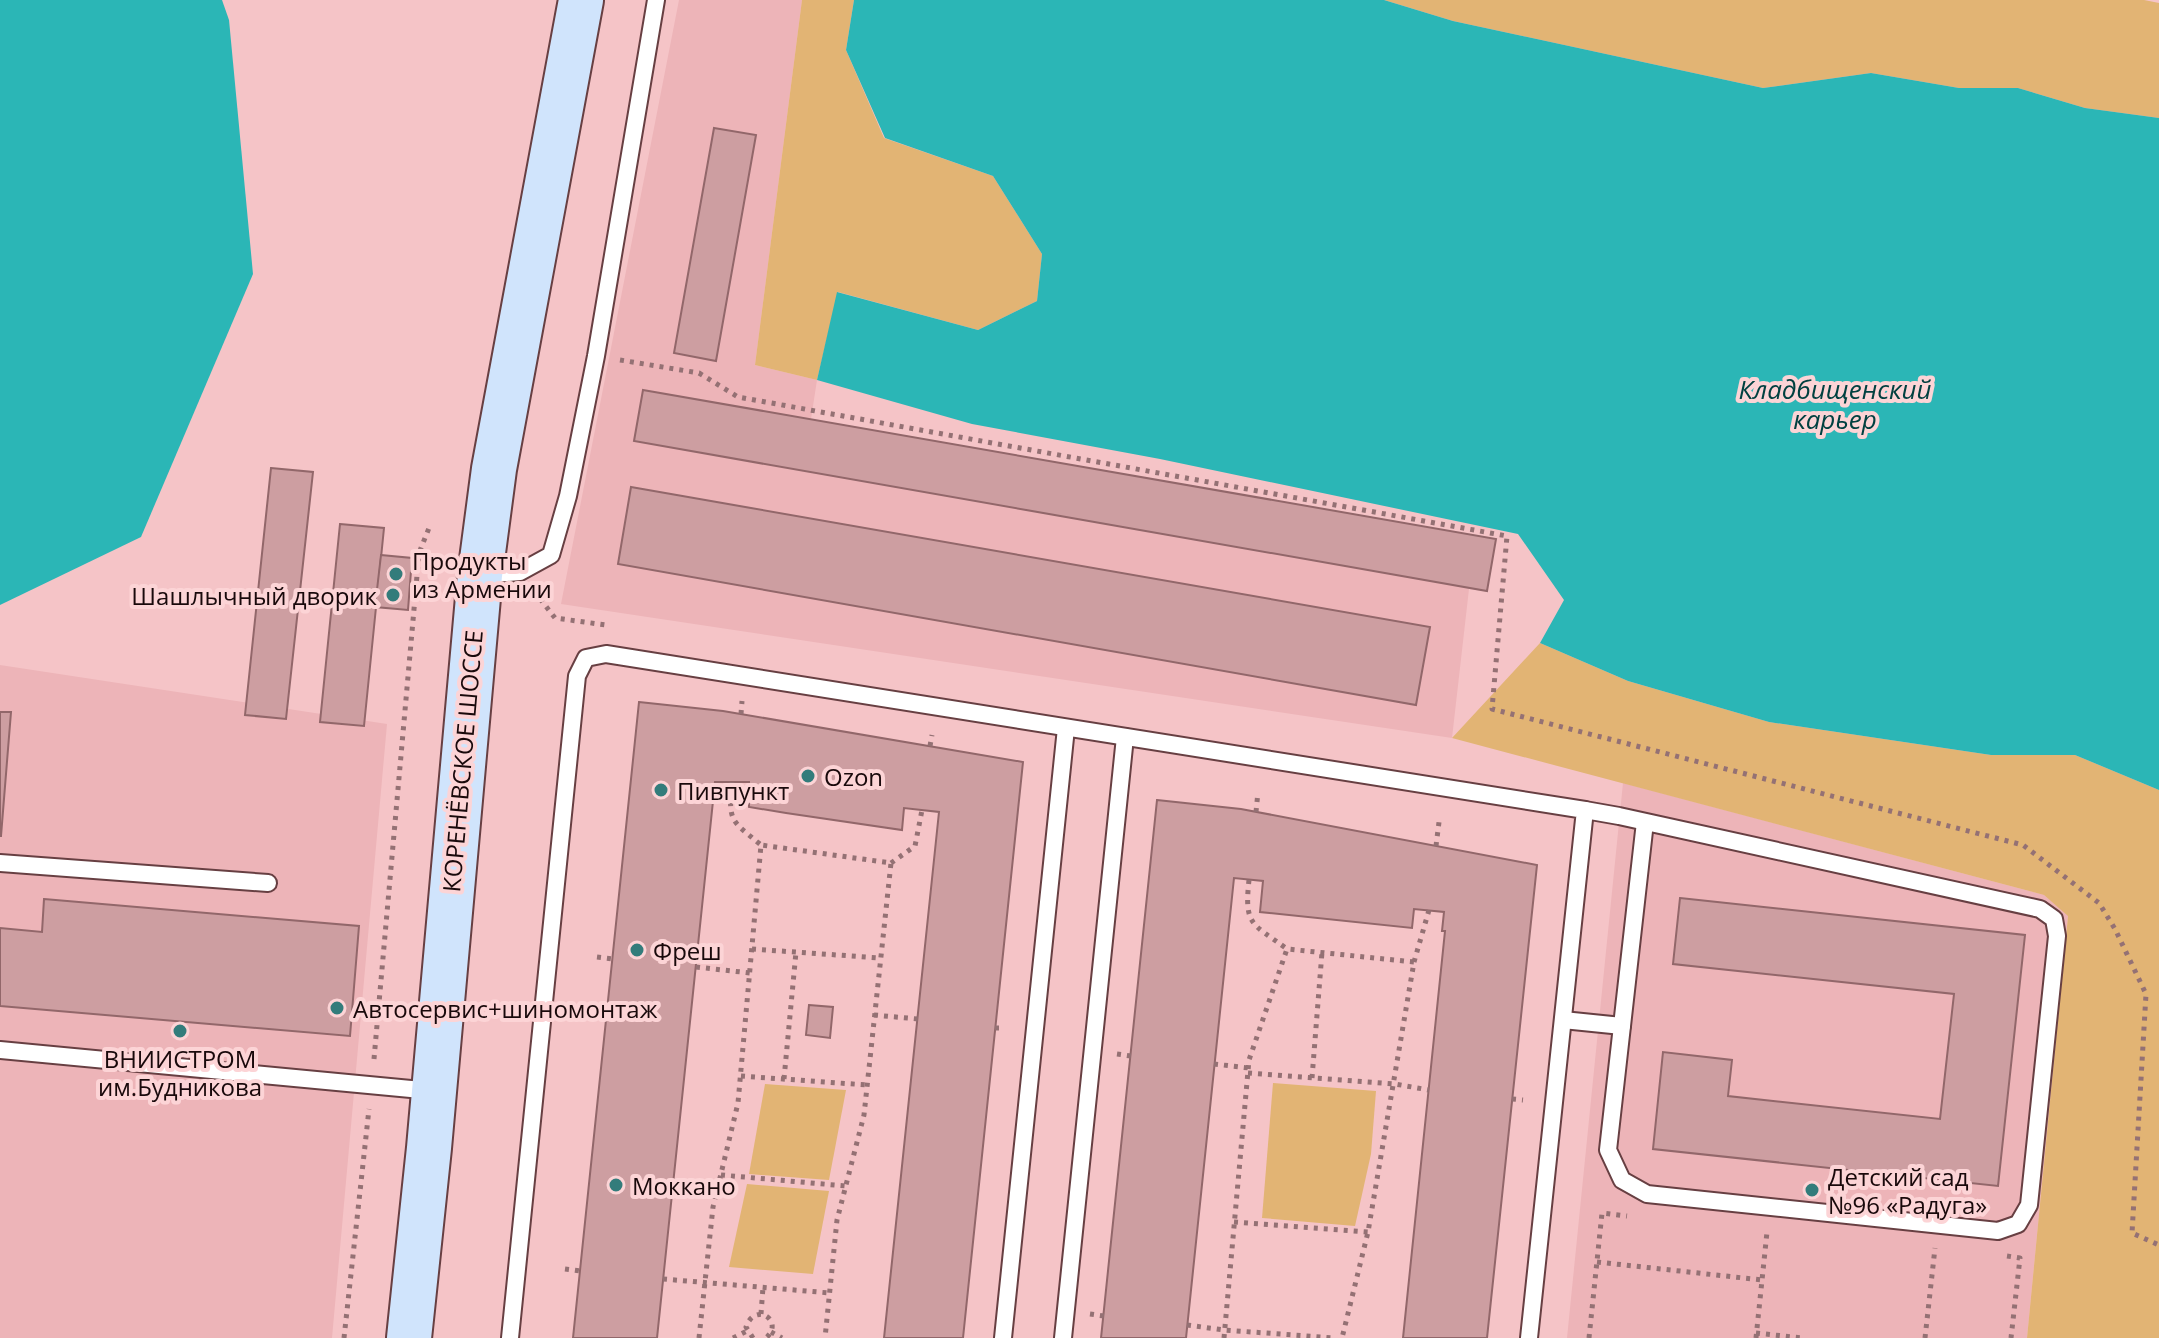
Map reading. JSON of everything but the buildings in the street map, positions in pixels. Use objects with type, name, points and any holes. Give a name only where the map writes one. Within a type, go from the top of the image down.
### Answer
[{"type":"main road","name":"КОРЕНЁВСКОЕ ШОССЕ","points":[[409,1338],[433,1091],[500,574],[494,469],[581,0]]},
{"type":"lane","points":[[500,574],[551,555],[568,496],[596,356],[656,0]]},
{"type":"lane","points":[[510,1338],[577,676],[586,658],[606,654],[623,656],[1585,810],[1645,822],[2040,909],[2054,919],[2057,936],[2029,1205],[2018,1224],[1998,1231],[1647,1194],[1622,1180],[1608,1150],[1645,822]]},
{"type":"lane","points":[[1003,1338],[1066,728]]},
{"type":"lane","points":[[1063,1338],[1125,737]]},
{"type":"lane","points":[[1529,1338],[1585,810]]},
{"type":"lane","points":[[0,863],[268,883]]},
{"type":"lane","points":[[1563,1020],[1622,1026]]},
{"type":"lane","points":[[0,1050],[433,1091]]},
{"type":"path","points":[[596,356],[699,373],[738,397],[1507,536],[1492,709],[2023,845],[2099,903],[2146,994],[2132,1233],[2159,1245]]},
{"type":"path","points":[[344,1338],[372,1084],[419,553],[429,528]]},
{"type":"path","points":[[500,574],[555,618],[619,627]]},
{"type":"path","points":[[741,714],[742,701]]},
{"type":"path","points":[[930,746],[932,735]]},
{"type":"path","points":[[732,782],[731,818],[761,845],[891,863],[915,846],[922,810]]},
{"type":"path","points":[[1256,812],[1258,792]]},
{"type":"path","points":[[1436,846],[1439,822]]},
{"type":"path","points":[[699,1338],[713,1207],[738,1103],[761,845]]},
{"type":"path","points":[[825,1338],[837,1220],[864,1115],[891,863]]},
{"type":"path","points":[[1249,880],[1246,907],[1249,918],[1287,949],[1414,962]]},
{"type":"path","points":[[1342,1338],[1368,1232],[1414,962],[1429,910]]},
{"type":"path","points":[[752,949],[880,958]]},
{"type":"path","points":[[1224,1338],[1249,1060],[1287,949]]},
{"type":"path","points":[[784,1079],[796,952]]},
{"type":"path","points":[[1312,1078],[1322,952]]},
{"type":"path","points":[[597,957],[613,959]]},
{"type":"path","points":[[696,967],[750,973]]},
{"type":"path","points":[[874,1015],[918,1019]]},
{"type":"path","points":[[1116,1054],[1131,1056]]},
{"type":"path","points":[[1214,1064],[1248,1071],[1395,1084],[1429,1090]]},
{"type":"path","points":[[741,1076],[867,1085]]},
{"type":"path","points":[[1512,1099],[1523,1100]]},
{"type":"path","points":[[721,1175],[846,1186]]},
{"type":"path","points":[[1770,1207],[1756,1336],[1802,1338]]},
{"type":"path","points":[[1589,1338],[1602,1213],[1632,1216]]},
{"type":"path","points":[[1234,1222],[1368,1232]]},
{"type":"path","points":[[1925,1338],[1937,1224]]},
{"type":"path","points":[[1753,1229],[1768,1231]]},
{"type":"path","points":[[1920,1247],[1949,1250]]},
{"type":"path","points":[[2006,1256],[2020,1258],[2011,1338]]},
{"type":"path","points":[[1597,1262],[1762,1280]]},
{"type":"path","points":[[565,1269],[580,1271]]},
{"type":"path","points":[[663,1279],[830,1293]]},
{"type":"path","points":[[761,1314],[763,1287]]},
{"type":"path","points":[[747,1331],[749,1319],[761,1314],[770,1319],[771,1332],[766,1338]]},
{"type":"path","points":[[1089,1314],[1104,1316]]},
{"type":"path","points":[[1187,1325],[1282,1336],[1335,1338]]},
{"type":"path","points":[[733,1338],[747,1331]]},
{"type":"path","points":[[747,1331],[753,1338]]},
{"type":"path","points":[[771,1332],[782,1338]]},
{"type":"shaded area","points":[[679,0],[802,0],[755,365],[817,380],[811,419],[1496,539],[1487,591],[1469,589],[1452,738],[561,604]]},
{"type":"shaded area","points":[[802,0],[854,0],[846,50],[884,138],[993,176],[1042,254],[1037,301],[978,330],[838,292],[817,380],[755,365]]},
{"type":"shaded area","points":[[1384,0],[2144,0],[2159,3],[2159,118],[2085,108],[2018,88],[1959,88],[1871,73],[1763,88],[1453,21]]},
{"type":"shaded area","points":[[1540,643],[1628,681],[1769,722],[1991,755],[2075,755],[2159,790],[2159,1338],[2027,1338],[2068,916],[2044,895],[1452,738]]},
{"type":"shaded area","name":"ВНИИСТРОМ им.Будникова","points":[[0,665],[387,724],[332,1338],[0,1338]]},
{"type":"shaded area","name":"Детский сад №96 «Радуга»","points":[[1623,783],[2044,895],[2068,915],[2027,1338],[1567,1338]]},
{"type":"shaded area","points":[[1273,1083],[1376,1091],[1371,1154],[1355,1226],[1262,1218]]},
{"type":"shaded area","points":[[765,1084],[846,1090],[829,1180],[749,1174]]},
{"type":"shaded area","points":[[747,1184],[829,1191],[813,1274],[729,1267]]},
{"type":"water","points":[[0,0],[222,0],[229,20],[253,274],[141,537],[0,605]]},
{"type":"water","name":"Кладбищенский карьер","points":[[854,0],[1384,0],[1453,21],[1763,88],[1871,73],[1959,88],[2018,88],[2085,108],[2159,118],[2159,790],[2075,755],[1991,755],[1769,722],[1628,681],[1540,643],[1564,600],[1518,534],[1160,459],[972,424],[817,380],[837,292],[978,330],[1037,301],[1042,254],[993,176],[885,138],[846,50]]},
{"type":"place","name":"Продукты из Армении","points":[[396,574]]},
{"type":"place","name":"Шашлычный дворик","points":[[393,595]]},
{"type":"place","name":"Ozon","points":[[808,776]]},
{"type":"place","name":"Пивпункт","points":[[661,790]]},
{"type":"place","name":"Фреш","points":[[637,950]]},
{"type":"place","name":"Автосервис+шиномонтаж","points":[[337,1008]]},
{"type":"place","name":"ВНИИСТРОМ им.Будникова","points":[[180,1031]]},
{"type":"place","name":"Моккано","points":[[616,1185]]},
{"type":"place","name":"Детский сад №96 «Радуга»","points":[[1812,1190]]}]
